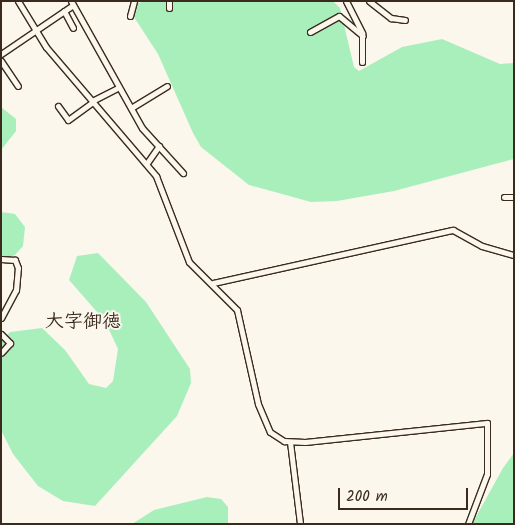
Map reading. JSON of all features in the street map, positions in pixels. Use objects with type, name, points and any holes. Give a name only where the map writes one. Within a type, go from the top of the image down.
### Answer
[{"type":"street","points":[[18,1],[35,34],[147,163],[156,176],[184,254],[229,300],[242,323],[262,420],[270,432],[290,442],[488,423],[487,474],[468,524]]},
{"type":"street","points":[[130,16],[134,1]]},
{"type":"street","points":[[169,1],[169,8]]},
{"type":"street","points":[[346,1],[363,36],[362,62]]},
{"type":"street","points":[[369,1],[391,18],[405,20]]},
{"type":"street","points":[[1,54],[35,34],[72,3],[131,108],[159,146],[183,173]]},
{"type":"street","points":[[64,11],[73,28]]},
{"type":"street","points":[[310,32],[339,16],[363,36]]},
{"type":"street","points":[[1,61],[18,86]]},
{"type":"street","points":[[131,108],[167,86]]},
{"type":"street","points":[[58,106],[68,120],[93,101],[119,87]]},
{"type":"street","points":[[147,163],[159,146]]},
{"type":"street","points":[[504,197],[514,197]]},
{"type":"street","points":[[212,283],[452,230],[482,246],[514,255]]},
{"type":"street","points":[[1,259],[15,260],[18,268],[16,290],[1,318]]},
{"type":"street","points":[[1,334],[10,343],[1,353]]},
{"type":"street","points":[[290,442],[300,524]]},
{"type":"green space","points":[[148,1],[333,1],[340,8],[354,67],[359,71],[402,47],[442,39],[500,64],[514,63],[514,159],[394,191],[337,201],[311,202],[249,185],[201,147],[193,133],[158,54],[132,14],[137,3]]},
{"type":"green space","points":[[1,107],[16,119],[16,131],[1,150]]},
{"type":"green space","points":[[1,212],[15,214],[25,227],[23,246],[15,255],[1,260]]},
{"type":"green space","points":[[98,253],[146,302],[190,369],[191,383],[177,416],[95,506],[63,501],[38,486],[13,454],[1,430],[1,341],[10,332],[42,328],[65,350],[89,384],[106,388],[113,381],[118,349],[105,321],[69,280],[77,256]]},
{"type":"green space","points":[[514,453],[514,524],[472,524],[503,468]]},
{"type":"green space","points":[[207,497],[221,499],[228,507],[228,524],[132,524],[154,510]]},
{"type":"district","name":"大字御徳","points":[[83,323]]}]
